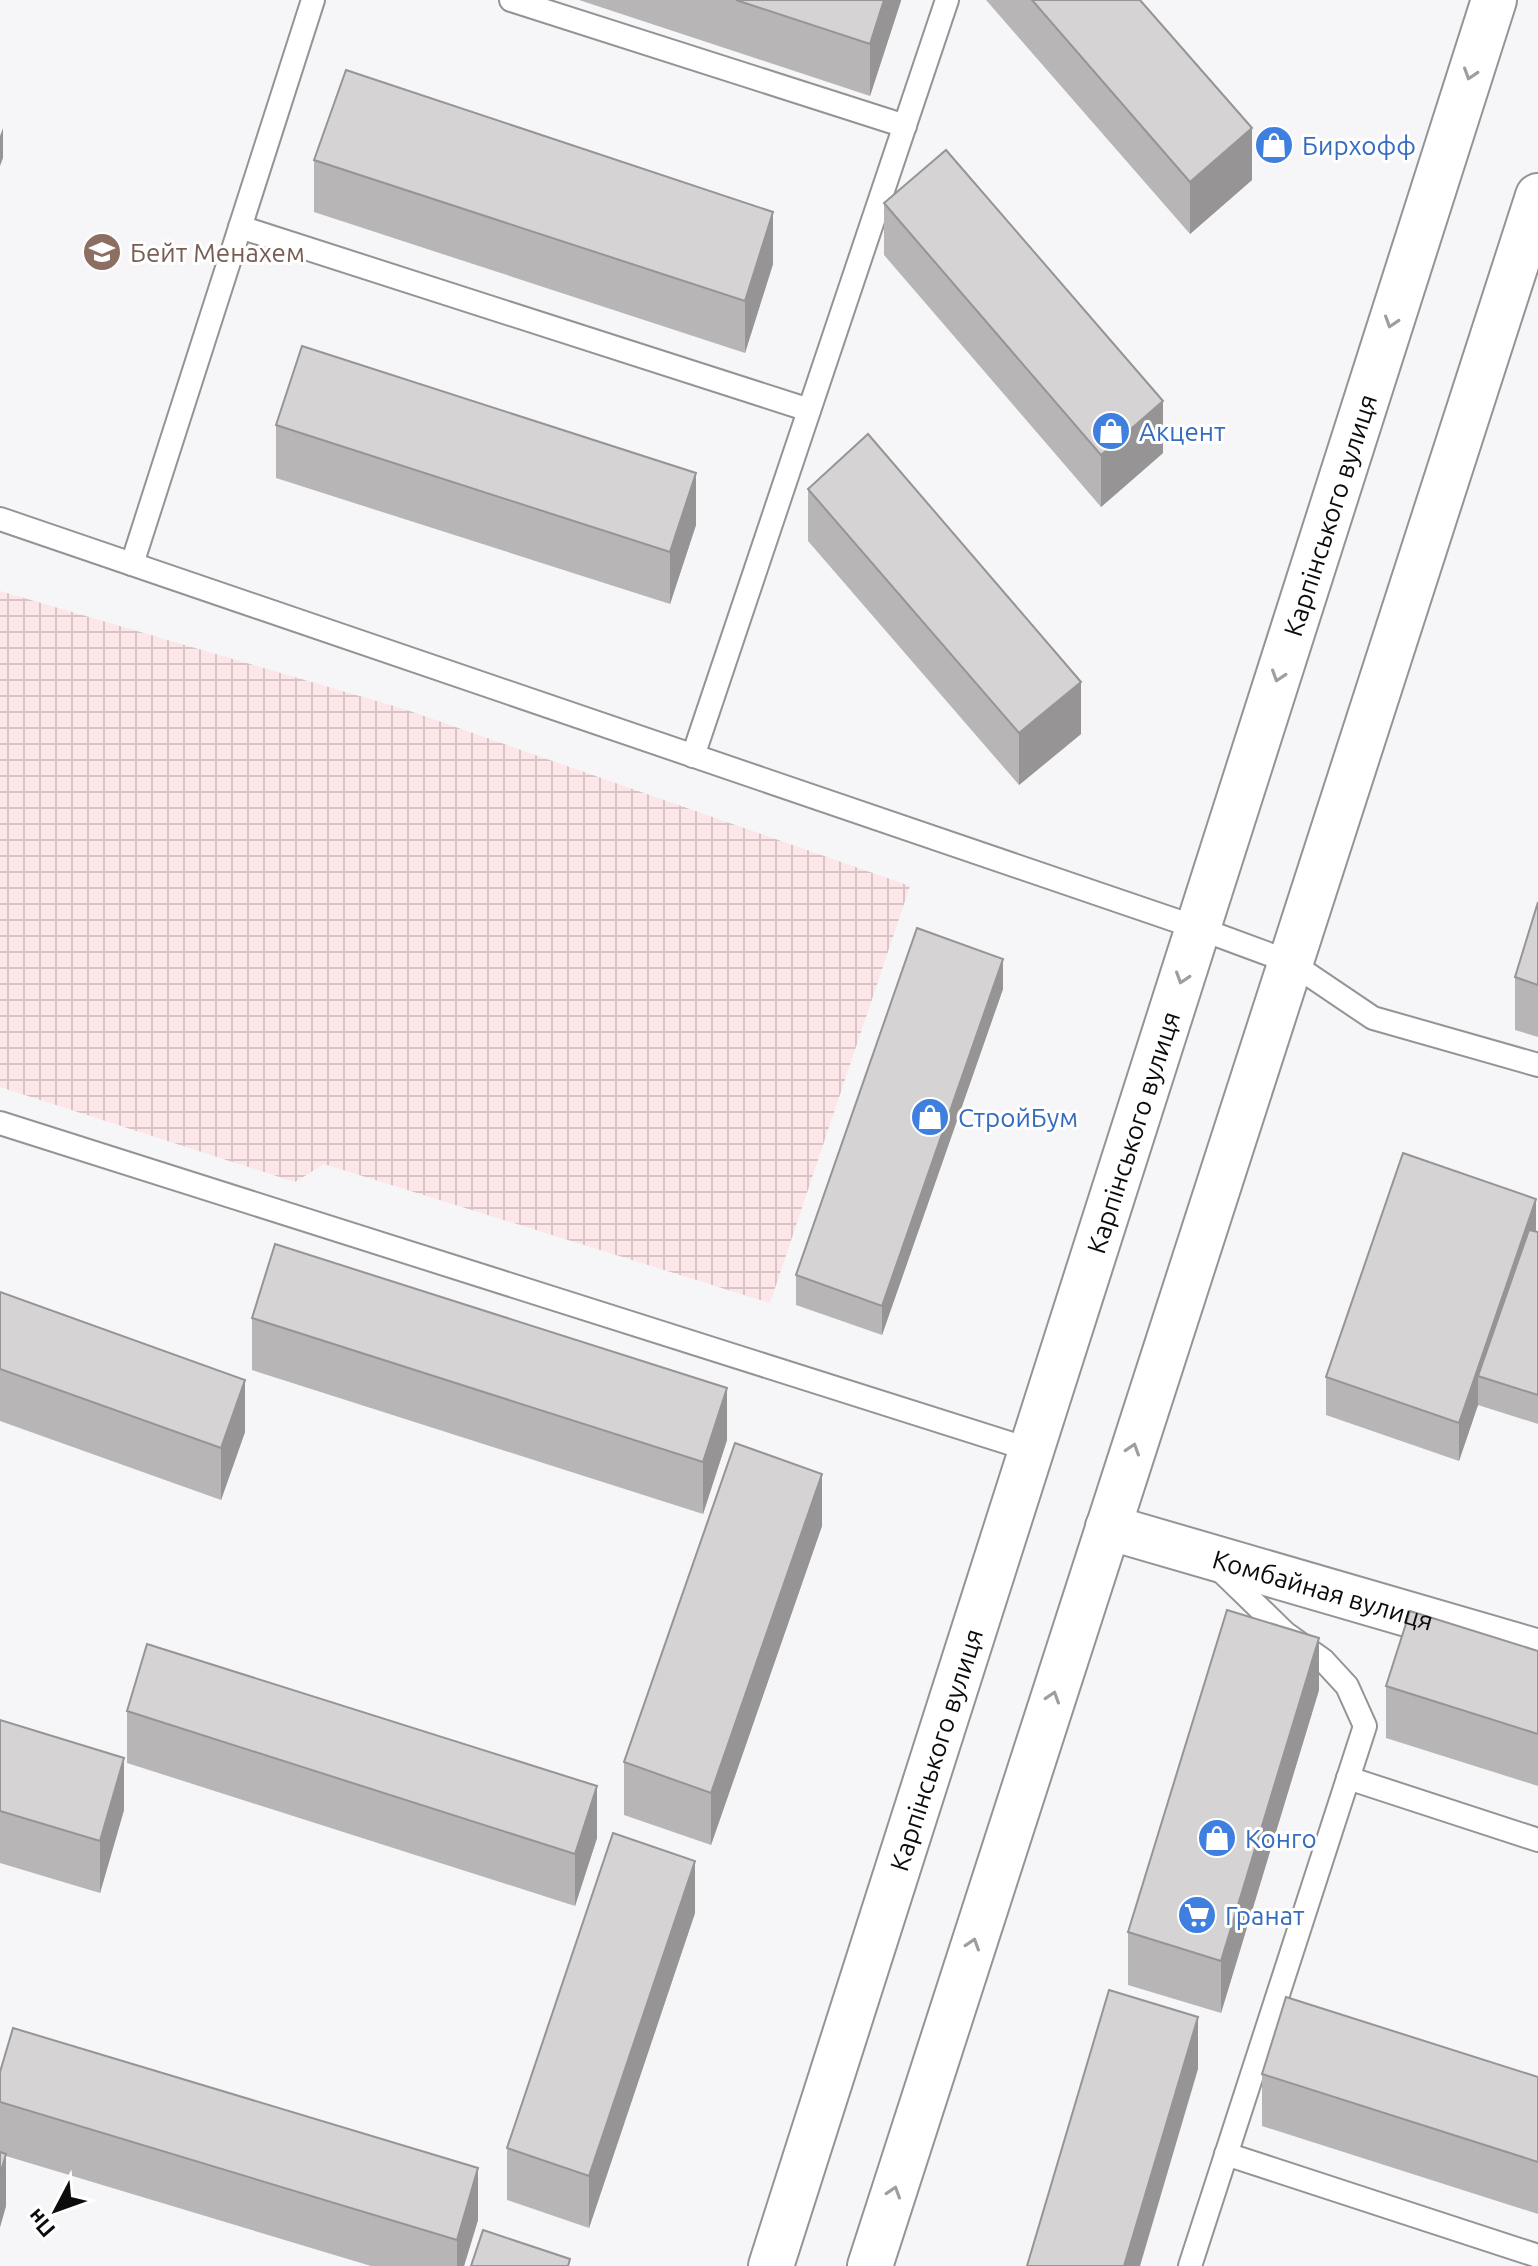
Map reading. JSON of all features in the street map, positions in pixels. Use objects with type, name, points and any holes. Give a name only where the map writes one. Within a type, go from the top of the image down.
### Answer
[{"type":"street","name":"Карпінського вулиця","points":[[771,2266],[1494,0]]},
{"type":"street","points":[[870,2266],[1538,196]]},
{"type":"street","name":"Комбайная вулиця","points":[[1108,1527],[1538,1652]]},
{"type":"lane","points":[[132,564],[313,0]]},
{"type":"lane","points":[[511,0],[905,126]]},
{"type":"lane","points":[[693,756],[947,0]]},
{"type":"lane","points":[[240,227],[809,410]]},
{"type":"lane","points":[[0,519],[1198,928],[1290,962],[1373,1018],[1538,1065]]},
{"type":"lane","points":[[0,1123],[1031,1450]]},
{"type":"lane","points":[[1190,2266],[1365,1726],[1347,1686],[1323,1660],[1285,1633],[1203,1553]]},
{"type":"lane","points":[[1348,1778],[1538,1840]]},
{"type":"lane","points":[[1226,2154],[1538,2256]]},
{"type":"shaded area","points":[[0,591],[404,709],[910,886],[770,1303],[324,1164],[295,1182],[0,1087]]},
{"type":"building","points":[[736,0],[884,0],[870,44]]},
{"type":"building","points":[[1032,0],[1140,0],[1252,128],[1190,182]]},
{"type":"building","points":[[346,70],[773,212],[745,301],[314,160]]},
{"type":"building","points":[[946,150],[1163,401],[1101,455],[884,203]]},
{"type":"building","points":[[302,346],[696,473],[670,552],[276,425]]},
{"type":"building","points":[[868,434],[1081,682],[1019,733],[808,489]]},
{"type":"building","points":[[1538,902],[1538,985],[1515,977]]},
{"type":"building","points":[[917,928],[1003,959],[882,1306],[796,1275]]},
{"type":"building","points":[[1403,1153],[1536,1199],[1459,1423],[1326,1377]]},
{"type":"building","points":[[1529,1230],[1538,1232],[1538,1395],[1478,1376]]},
{"type":"building","points":[[275,1244],[727,1388],[703,1462],[252,1318]]},
{"type":"building","points":[[0,1292],[245,1380],[221,1448],[0,1369]]},
{"type":"building","points":[[735,1443],[822,1474],[711,1793],[624,1762]]},
{"type":"building","points":[[1227,1610],[1319,1638],[1221,1961],[1128,1932]]},
{"type":"building","points":[[1410,1611],[1538,1651],[1538,1734],[1386,1686]]},
{"type":"building","points":[[147,1644],[597,1786],[575,1854],[127,1711]]},
{"type":"building","points":[[0,1720],[124,1758],[100,1841],[0,1811]]},
{"type":"building","points":[[613,1833],[695,1861],[589,2176],[507,2148]]},
{"type":"building","points":[[1109,1990],[1198,2017],[1124,2266],[1027,2266]]},
{"type":"building","points":[[1286,1997],[1538,2077],[1538,2162],[1262,2074]]},
{"type":"building","points":[[13,2028],[478,2168],[457,2240],[0,2102],[0,2072]]},
{"type":"building","points":[[0,2152],[6,2154],[0,2175]]},
{"type":"building","points":[[483,2230],[570,2259],[568,2266],[471,2266]]},
{"type":"place","name":"Бирхофф","points":[[1274,145]]},
{"type":"place","name":"Бейт Менахем","points":[[102,252]]},
{"type":"place","name":"Акцент","points":[[1111,431]]},
{"type":"place","name":"СтройБум","points":[[930,1117]]},
{"type":"place","name":"Конго","points":[[1217,1838]]},
{"type":"place","name":"Гранат","points":[[1197,1915]]}]
